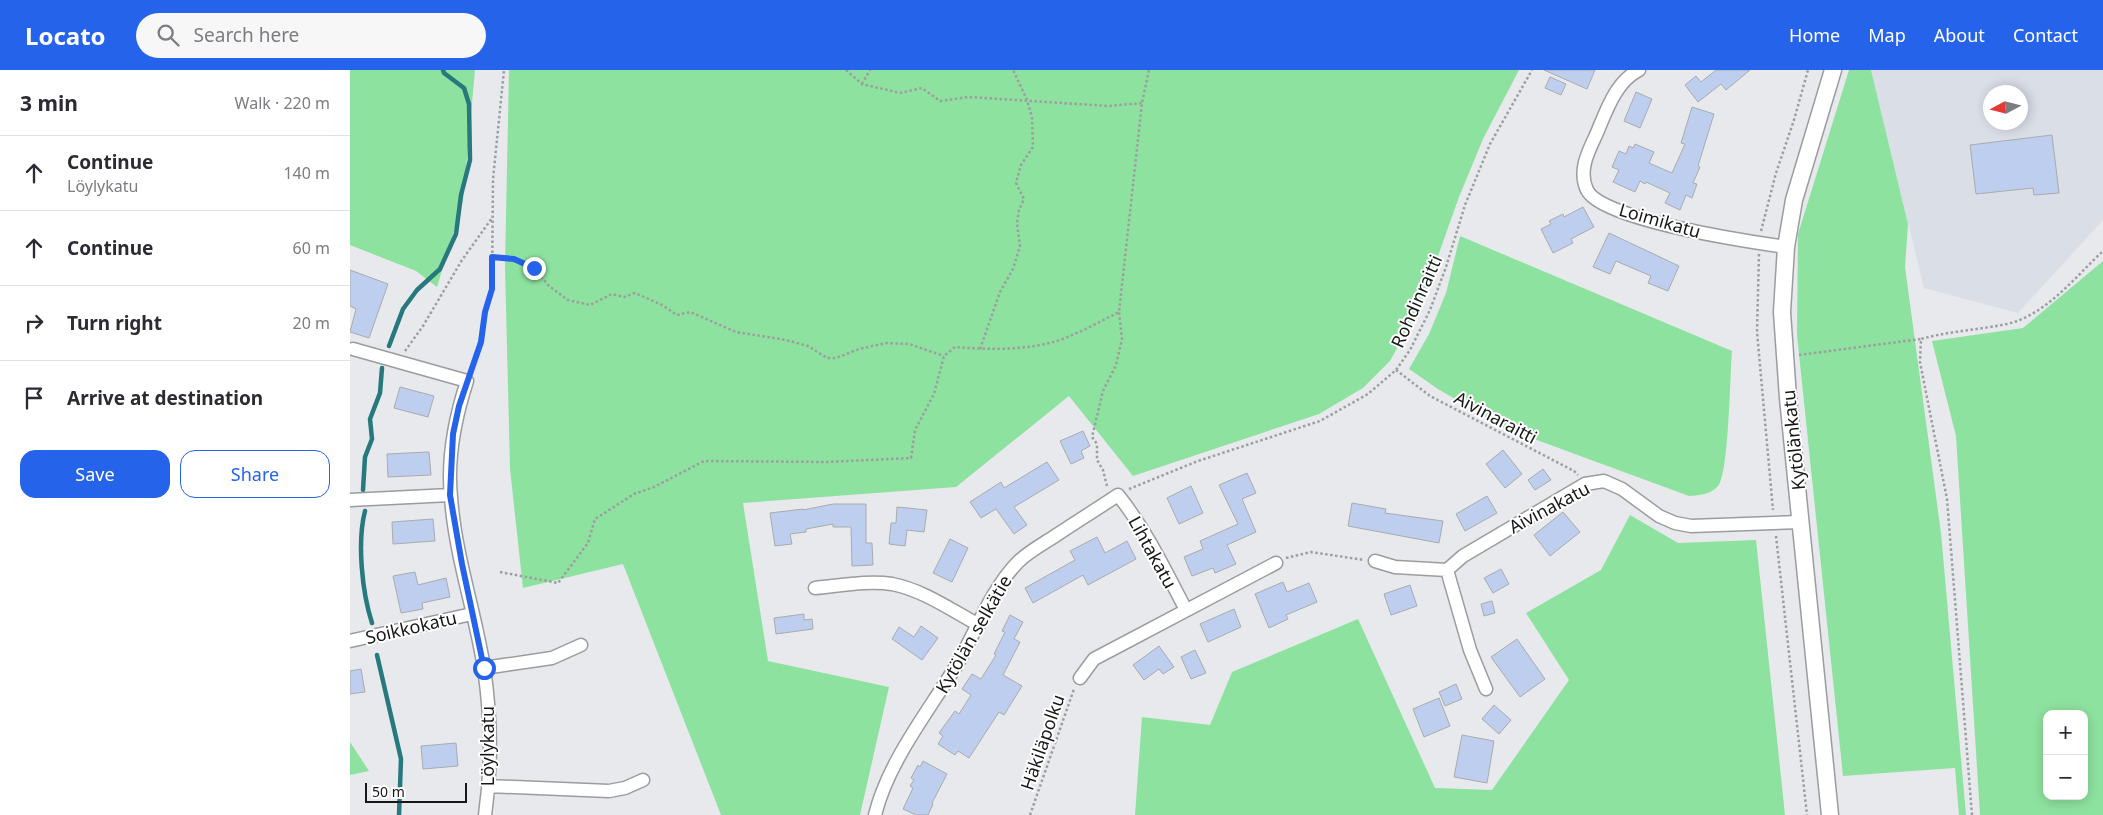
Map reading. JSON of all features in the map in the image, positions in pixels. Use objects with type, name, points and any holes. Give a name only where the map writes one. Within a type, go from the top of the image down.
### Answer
[{"type":"street","name":"Loimikatu","points":[[1639,70],[1630,75],[1620,86],[1587,154],[1583,176],[1587,192],[1606,205],[1673,228],[1786,247]]},
{"type":"street","name":"Kytölänkatu","points":[[1830,815],[1782,312],[1786,247],[1794,200],[1833,70]]},
{"type":"street","points":[[353,348],[467,381]]},
{"type":"street","name":"Löylykatu","points":[[467,381],[453,434],[450,495],[484,668],[488,727],[488,786],[485,815]]},
{"type":"street","name":"Aivinakatu","points":[[1447,570],[1463,556],[1585,484],[1604,481],[1622,489],[1659,516],[1675,523],[1691,526],[1801,522]]},
{"type":"street","points":[[350,500],[450,495]]},
{"type":"street","name":"Lihtakatu","points":[[1118,495],[1133,514],[1150,542],[1186,610]]},
{"type":"street","name":"Kytölän selkätie","points":[[875,815],[889,778],[908,743],[979,625],[1006,574],[1020,560],[1118,495]]},
{"type":"street","points":[[1375,561],[1395,567],[1447,570],[1468,641],[1486,689]]},
{"type":"street","points":[[1080,678],[1094,659],[1276,564]]},
{"type":"street","points":[[815,588],[864,583],[890,584],[911,589],[979,625]]},
{"type":"street","name":"Soikkokatu","points":[[350,641],[472,614]]},
{"type":"street","points":[[484,668],[552,658],[581,645]]},
{"type":"street","points":[[488,786],[609,791],[624,788],[643,780]]},
{"type":"path","points":[[467,381],[481,342],[485,312],[492,289],[493,179],[504,70]]},
{"type":"path","points":[[846,70],[862,84],[900,94],[922,88],[940,101],[969,97],[1108,106],[1142,103]]},
{"type":"path","points":[[862,84],[870,70]]},
{"type":"path","points":[[980,349],[1000,292],[1013,269],[1020,246],[1017,223],[1019,210],[1024,199],[1016,183],[1021,165],[1033,147],[1032,117],[1027,100],[1013,70]]},
{"type":"path","points":[[1107,487],[1103,470],[1097,460],[1098,444],[1092,437],[1103,391],[1116,365],[1122,340],[1119,312],[1142,103],[1148,70]]},
{"type":"path","name":"Rohdinraitti","points":[[1118,495],[1135,486],[1198,461],[1320,421],[1368,394],[1396,370],[1410,350],[1430,310],[1446,267],[1465,205],[1490,144],[1532,70]]},
{"type":"path","points":[[398,361],[423,326],[462,260],[492,217]]},
{"type":"path","points":[[1785,357],[1921,339],[1943,332],[2008,324],[2029,316],[2047,304],[2103,251]]},
{"type":"path","points":[[492,257],[514,259],[534,268],[549,286],[568,300],[590,305],[612,294],[624,297],[635,293],[662,305],[677,315],[690,312],[736,332],[786,340],[808,346],[827,358],[836,358],[859,349],[886,343],[909,344],[944,356]]},
{"type":"path","points":[[500,572],[558,583],[588,543],[595,519],[634,494],[654,487],[704,461],[827,462],[911,458],[915,430],[934,394],[944,356],[955,347],[999,350],[1031,346],[1069,337],[1119,312]]},
{"type":"path","points":[[1921,339],[1920,362],[1947,499],[1972,815]]},
{"type":"path","name":"Aivinaraitti","points":[[1396,370],[1430,396],[1574,471],[1585,484]]},
{"type":"path","points":[[1276,564],[1290,556],[1311,552],[1375,561]]},
{"type":"path","name":"Häkiläpolku","points":[[1030,815],[1070,698],[1080,678]]},
{"type":"shaded area","points":[[1871,70],[2103,70],[2103,220],[2018,313],[1924,288]]},
{"type":"green space","points":[[350,70],[475,70],[463,201],[437,287],[416,271],[350,245]]},
{"type":"green space","points":[[509,70],[1519,70],[1483,139],[1459,197],[1421,304],[1390,361],[1363,388],[1319,414],[1133,476],[1069,396],[956,487],[743,503],[768,661],[889,687],[860,815],[721,815],[623,564],[523,588],[510,469],[505,266]]},
{"type":"green space","points":[[1849,70],[1871,70],[1908,224],[1905,267],[1941,533],[1966,815],[1959,815],[1955,768],[1843,776],[1797,335],[1798,234]]},
{"type":"green space","points":[[1460,236],[1732,351],[1727,444],[1722,478],[1718,486],[1708,493],[1689,496],[1504,428],[1438,389],[1409,369],[1429,334],[1446,293]]},
{"type":"green space","points":[[2103,261],[2103,815],[1980,815],[1956,436],[1932,341],[2023,328]]},
{"type":"green space","points":[[1630,515],[1678,543],[1756,540],[1785,815],[1135,815],[1142,717],[1210,725],[1232,672],[1358,619],[1435,788],[1492,790],[1569,680],[1526,613],[1601,570]]},
{"type":"green space","points":[[350,742],[369,771],[350,775]]},
{"type":"building","points":[[1544,70],[1595,70],[1587,89]]},
{"type":"building","points":[[1716,70],[1750,70],[1726,90],[1721,84],[1698,102],[1685,85],[1696,76],[1701,82]]},
{"type":"building","points":[[1550,77],[1566,84],[1561,95],[1545,88]]},
{"type":"building","points":[[1636,92],[1652,99],[1640,128],[1624,121]]},
{"type":"building","points":[[1692,107],[1714,114],[1698,166],[1700,167],[1693,183],[1697,184],[1692,198],[1686,195],[1680,210],[1665,203],[1670,193],[1646,182],[1645,184],[1640,181],[1635,192],[1613,182],[1619,170],[1612,167],[1619,151],[1626,154],[1629,146],[1633,148],[1635,144],[1654,152],[1649,163],[1672,173],[1685,144],[1681,143]]},
{"type":"building","points":[[2052,135],[2059,193],[2034,195],[2033,188],[1976,194],[1970,145]]},
{"type":"building","points":[[1583,207],[1594,227],[1571,239],[1573,243],[1553,253],[1541,229],[1551,224],[1549,221],[1563,214],[1564,217]]},
{"type":"building","points":[[1609,233],[1679,266],[1668,291],[1648,283],[1651,276],[1616,261],[1610,274],[1593,267]]},
{"type":"building","points":[[350,270],[388,284],[369,338],[350,332],[356,309],[350,306]]},
{"type":"building","points":[[400,387],[434,396],[428,417],[394,408]]},
{"type":"building","points":[[1083,431],[1090,446],[1081,451],[1084,458],[1071,464],[1060,441]]},
{"type":"building","points":[[1503,450],[1522,474],[1505,488],[1486,464]]},
{"type":"building","points":[[429,452],[431,475],[388,477],[387,454]]},
{"type":"building","points":[[1047,462],[1059,480],[1014,507],[1027,525],[1014,534],[996,509],[981,518],[970,502],[1001,482],[1004,488]]},
{"type":"building","points":[[1543,469],[1551,480],[1535,490],[1528,480]]},
{"type":"building","points":[[1247,473],[1256,493],[1242,499],[1256,532],[1227,545],[1236,564],[1215,573],[1213,568],[1192,576],[1184,557],[1203,549],[1200,541],[1238,524],[1219,485]]},
{"type":"building","points":[[1191,486],[1203,513],[1179,524],[1167,498]]},
{"type":"building","points":[[1487,496],[1497,513],[1465,531],[1456,514]]},
{"type":"building","points":[[1352,503],[1386,509],[1385,513],[1443,521],[1439,543],[1348,526]]},
{"type":"building","points":[[833,504],[866,504],[866,543],[872,543],[873,565],[852,566],[851,527],[833,527],[833,524],[806,529],[806,532],[790,534],[792,544],[775,546],[770,513],[803,510]]},
{"type":"building","points":[[897,507],[927,510],[924,532],[907,530],[905,546],[889,544],[891,523],[896,523]]},
{"type":"building","points":[[1563,512],[1580,532],[1550,556],[1534,535]]},
{"type":"building","points":[[433,519],[435,541],[393,544],[392,522]]},
{"type":"building","points":[[1097,537],[1105,553],[1127,541],[1136,559],[1088,585],[1083,575],[1033,603],[1025,588],[1075,560],[1070,551]]},
{"type":"building","points":[[950,539],[968,548],[952,582],[933,573]]},
{"type":"building","points":[[1501,569],[1509,584],[1493,593],[1484,578]]},
{"type":"building","points":[[415,572],[418,585],[446,578],[450,597],[422,603],[423,609],[401,613],[393,576]]},
{"type":"building","points":[[1283,582],[1287,592],[1309,583],[1317,602],[1286,615],[1288,619],[1269,628],[1255,594]]},
{"type":"building","points":[[1410,585],[1417,606],[1391,615],[1384,594]]},
{"type":"building","points":[[1492,601],[1495,613],[1484,616],[1481,604]]},
{"type":"building","points":[[1234,609],[1241,627],[1208,642],[1200,624]]},
{"type":"building","points":[[804,614],[804,620],[812,619],[813,629],[776,634],[774,618]]},
{"type":"building","points":[[1010,615],[1023,622],[1014,639],[1020,642],[1003,675],[1022,686],[1004,715],[999,712],[969,758],[958,751],[955,755],[938,744],[943,736],[939,733],[955,711],[959,714],[971,695],[962,689],[972,674],[981,679],[996,655],[994,654],[1005,632],[1002,631]]},
{"type":"building","points":[[921,626],[938,638],[922,660],[892,639],[899,627],[914,637]]},
{"type":"building","points":[[1517,639],[1545,679],[1520,697],[1491,657]]},
{"type":"building","points":[[1159,646],[1174,667],[1163,674],[1159,669],[1144,680],[1133,665]]},
{"type":"building","points":[[1195,650],[1206,673],[1191,679],[1181,657]]},
{"type":"building","points":[[361,669],[365,692],[350,694],[350,671]]},
{"type":"building","points":[[1456,684],[1462,699],[1445,706],[1439,692]]},
{"type":"building","points":[[1439,698],[1450,726],[1424,737],[1413,709]]},
{"type":"building","points":[[1494,705],[1511,720],[1499,734],[1482,719]]},
{"type":"building","points":[[1462,735],[1494,741],[1487,783],[1454,777]]},
{"type":"building","points":[[456,743],[458,766],[423,769],[421,746]]},
{"type":"building","points":[[923,761],[947,774],[928,815],[916,815],[903,809],[913,788],[910,786],[914,780],[911,778],[918,765],[920,767]]},
{"type":"waterway","points":[[389,346],[403,309],[417,290],[440,269],[456,234],[461,195],[470,160],[469,104],[464,88],[444,73],[443,70]]},
{"type":"waterway","points":[[363,490],[365,457],[372,439],[370,419],[380,393],[382,368]]},
{"type":"waterway","points":[[365,511],[361,552],[363,582],[372,623]]},
{"type":"waterway","points":[[377,655],[401,759],[399,815]]},
{"type":"route","points":[[484,668],[462,564],[450,495],[453,434],[459,406],[481,342],[485,312],[492,289],[492,257],[514,259],[534,268]]}]
